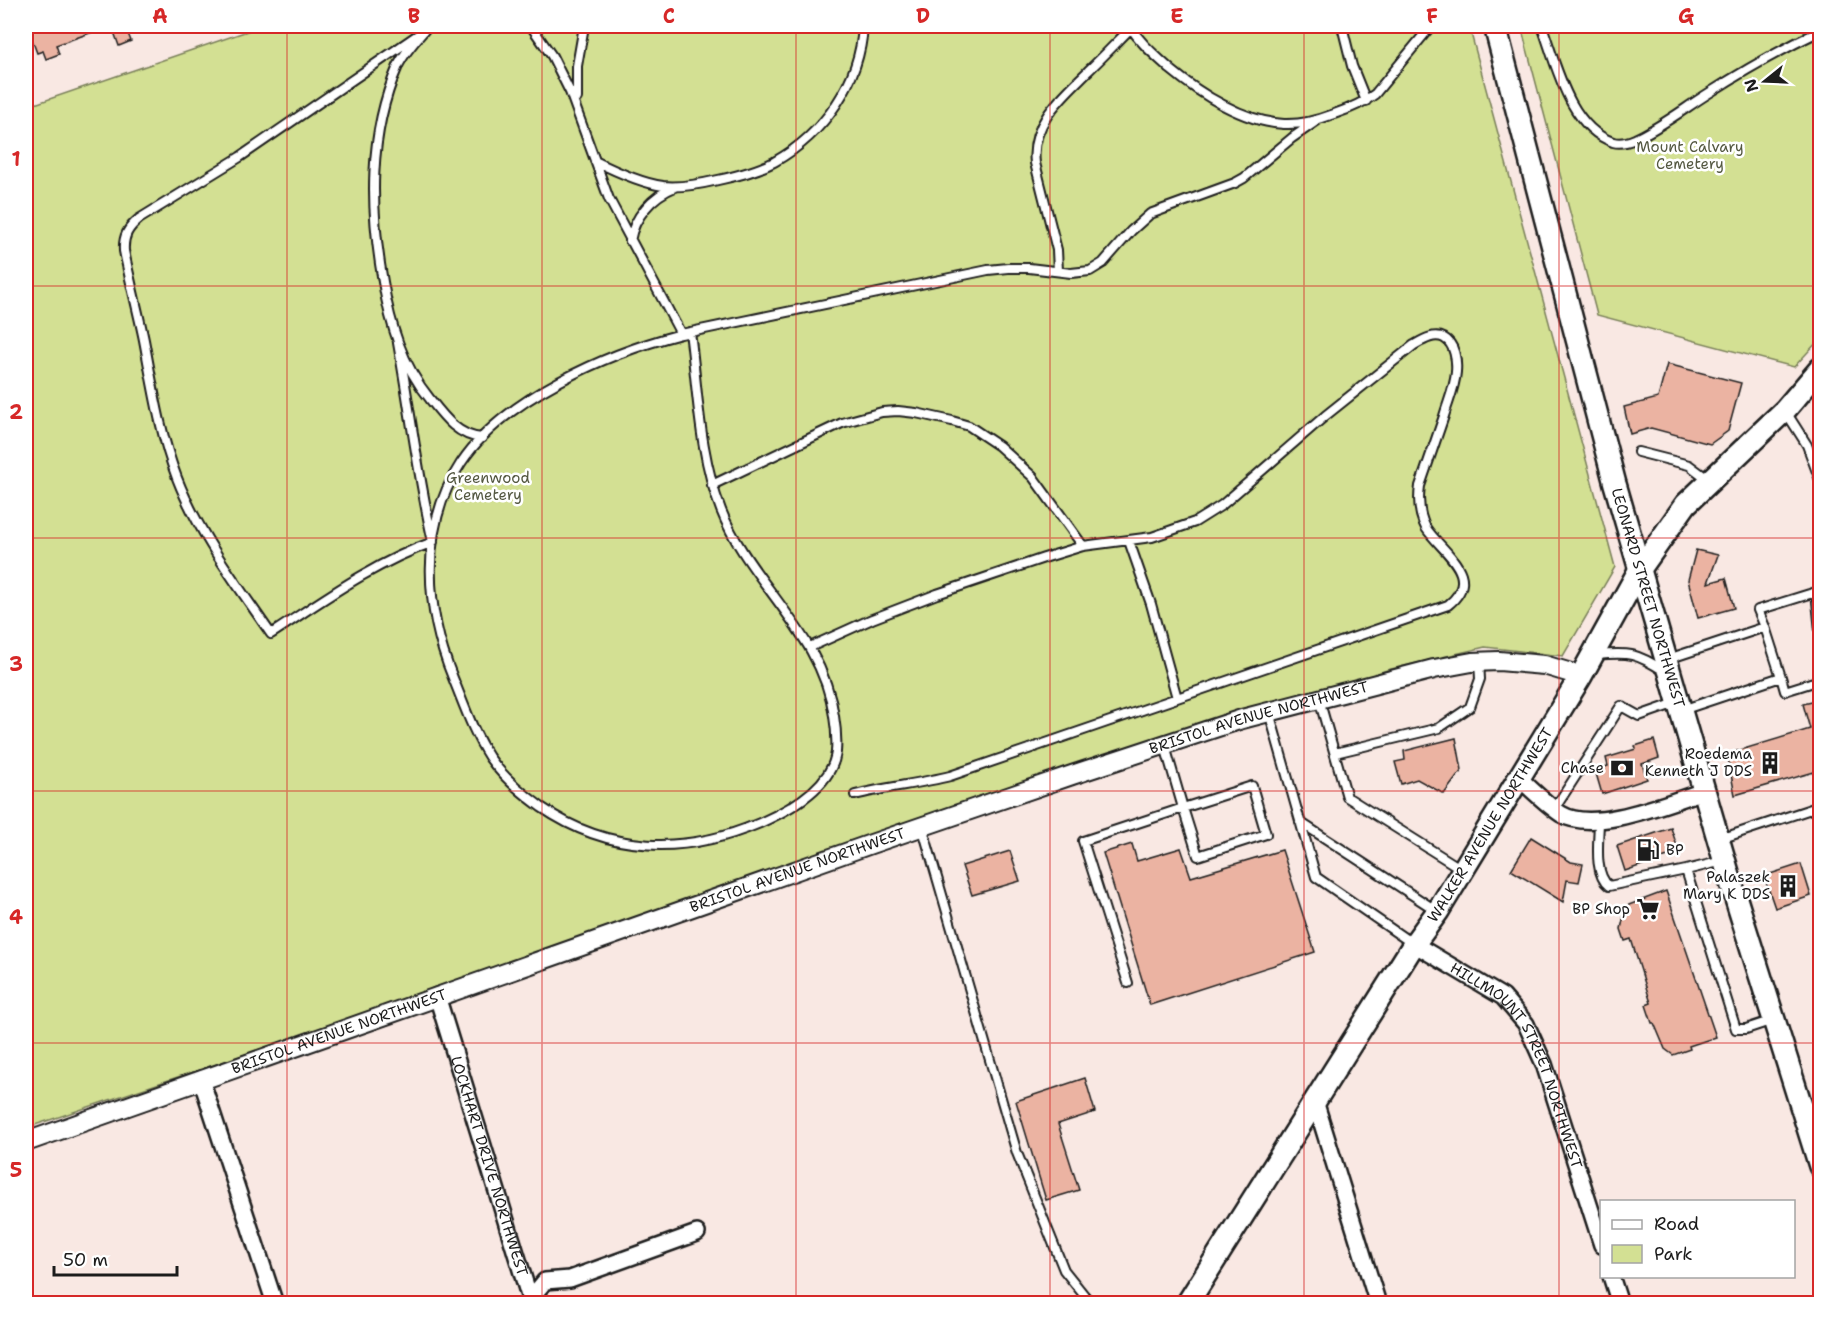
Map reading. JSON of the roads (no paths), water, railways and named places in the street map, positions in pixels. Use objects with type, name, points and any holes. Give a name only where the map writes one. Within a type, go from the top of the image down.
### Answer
[{"type":"main road","name":"LEONARD STREET NORTHWEST","points":[[1495,26],[1615,484],[1724,860],[1821,1166]]},
{"type":"main road","name":"WALKER AVENUE NORTHWEST","points":[[1186,1304],[1414,944],[1438,912],[1593,656],[1640,568],[1686,504],[1785,410],[1821,369]]},
{"type":"street","name":"BRISTOL AVENUE NORTHWEST","points":[[26,1142],[922,826],[1242,719],[1434,669],[1479,662],[1499,661],[1544,665],[1581,676]]},
{"type":"street","points":[[1518,778],[1563,815],[1584,822],[1641,812],[1704,791]]},
{"type":"street","name":"HILLMOUNT STREET NORTHWEST","points":[[1414,944],[1503,997],[1526,1024],[1544,1064],[1600,1239]]},
{"type":"street","name":"LOCKHART DRIVE NORTHWEST","points":[[437,996],[530,1299],[545,1281],[570,1279],[698,1233]]},
{"type":"street","points":[[201,1079],[275,1304]]},
{"type":"street","points":[[1315,1101],[1378,1304]]},
{"type":"street","points":[[1612,1278],[1620,1304]]},
{"type":"lane","points":[[531,26],[561,73],[582,123],[609,199],[681,334]]},
{"type":"lane","points":[[582,123],[575,91],[584,26]]},
{"type":"lane","points":[[595,160],[652,184],[678,186],[709,182],[747,173],[774,162],[800,144],[834,108],[859,55],[863,26]]},
{"type":"lane","points":[[1342,26],[1352,66],[1366,101]]},
{"type":"lane","points":[[1058,271],[1057,250],[1035,163],[1036,138],[1057,101],[1130,27],[1148,50],[1188,84],[1220,103],[1252,117],[1276,123],[1297,123],[1318,120],[1366,101],[1375,94],[1431,26]]},
{"type":"lane","points":[[1542,26],[1568,98],[1575,111],[1599,135],[1620,143],[1643,135],[1709,93],[1821,31]]},
{"type":"lane","points":[[1806,38],[1814,26]]},
{"type":"lane","points":[[425,29],[399,65],[394,79],[382,120],[374,172],[375,235],[385,294],[398,343],[423,498],[433,542]]},
{"type":"lane","points":[[425,29],[240,157],[139,219],[128,230],[123,242],[159,419],[177,478],[185,498],[209,541],[271,634],[391,559],[433,542]]},
{"type":"lane","points":[[690,332],[704,447],[712,485],[736,541],[760,579],[810,647],[832,700],[836,736],[833,765],[827,777],[797,802],[765,820],[709,840],[690,844],[654,846],[611,840],[579,829],[550,813],[522,792],[491,760],[468,717],[438,637],[430,573],[436,525],[447,489],[462,462],[482,438],[517,409],[553,385],[620,353],[681,334],[690,332],[988,270],[1029,268],[1080,273],[1097,267],[1150,214],[1244,178],[1292,138],[1318,120]]},
{"type":"lane","points":[[630,242],[633,228],[647,206],[661,194],[678,186]]},
{"type":"lane","points":[[810,647],[872,619],[927,598],[1083,546],[1152,537],[1195,522],[1206,517],[1252,481],[1325,416],[1399,356],[1424,339],[1441,337],[1448,340],[1455,354],[1454,382],[1418,498],[1427,530],[1449,553],[1462,578],[1462,590],[1458,597],[1448,605],[950,776],[855,795]]},
{"type":"lane","points":[[398,343],[412,374],[438,409],[461,433],[470,437],[482,438]]},
{"type":"lane","points":[[1785,410],[1807,445],[1821,480]]},
{"type":"lane","points":[[712,485],[820,433],[859,417],[882,412],[916,413],[969,426],[999,446],[1033,477],[1083,546]]},
{"type":"lane","points":[[1638,452],[1689,465],[1711,481]]},
{"type":"lane","points":[[1129,541],[1151,604],[1177,698]]},
{"type":"lane","points":[[1821,631],[1818,591],[1758,610],[1785,691],[1821,680]]},
{"type":"lane","points":[[1593,656],[1627,653],[1669,667],[1765,627]]},
{"type":"lane","points":[[1335,753],[1439,728],[1470,707],[1480,679],[1479,662]]},
{"type":"lane","points":[[1555,808],[1621,706],[1639,716],[1781,677]]},
{"type":"lane","points":[[1319,699],[1347,797],[1463,870]]},
{"type":"lane","points":[[1269,712],[1316,877],[1414,944]]},
{"type":"lane","points":[[1128,983],[1083,841],[1183,808],[1251,786],[1266,834],[1198,856],[1183,808],[1165,745]]},
{"type":"lane","points":[[1718,840],[1821,806]]},
{"type":"lane","points":[[1599,820],[1599,869],[1603,881],[1609,886],[1724,860]]},
{"type":"lane","points":[[1300,822],[1438,912]]},
{"type":"lane","points":[[922,826],[1017,1154],[1064,1270],[1092,1304]]},
{"type":"lane","points":[[1686,870],[1736,1029],[1746,1029],[1774,1020]]},
{"type":"place","name":"Roedema Kenneth J DDS","points":[[1770,763]]},
{"type":"place","name":"Chase","points":[[1622,768]]},
{"type":"place","name":"BP","points":[[1648,850]]},
{"type":"place","name":"Palaszek Mary K DDS","points":[[1788,886]]},
{"type":"place","name":"BP Shop","points":[[1648,909]]},
{"type":"park label","name":"Mount Calvary Cemetery","points":[[1690,156]]},
{"type":"park label","name":"Greenwood Cemetery","points":[[488,486]]}]
